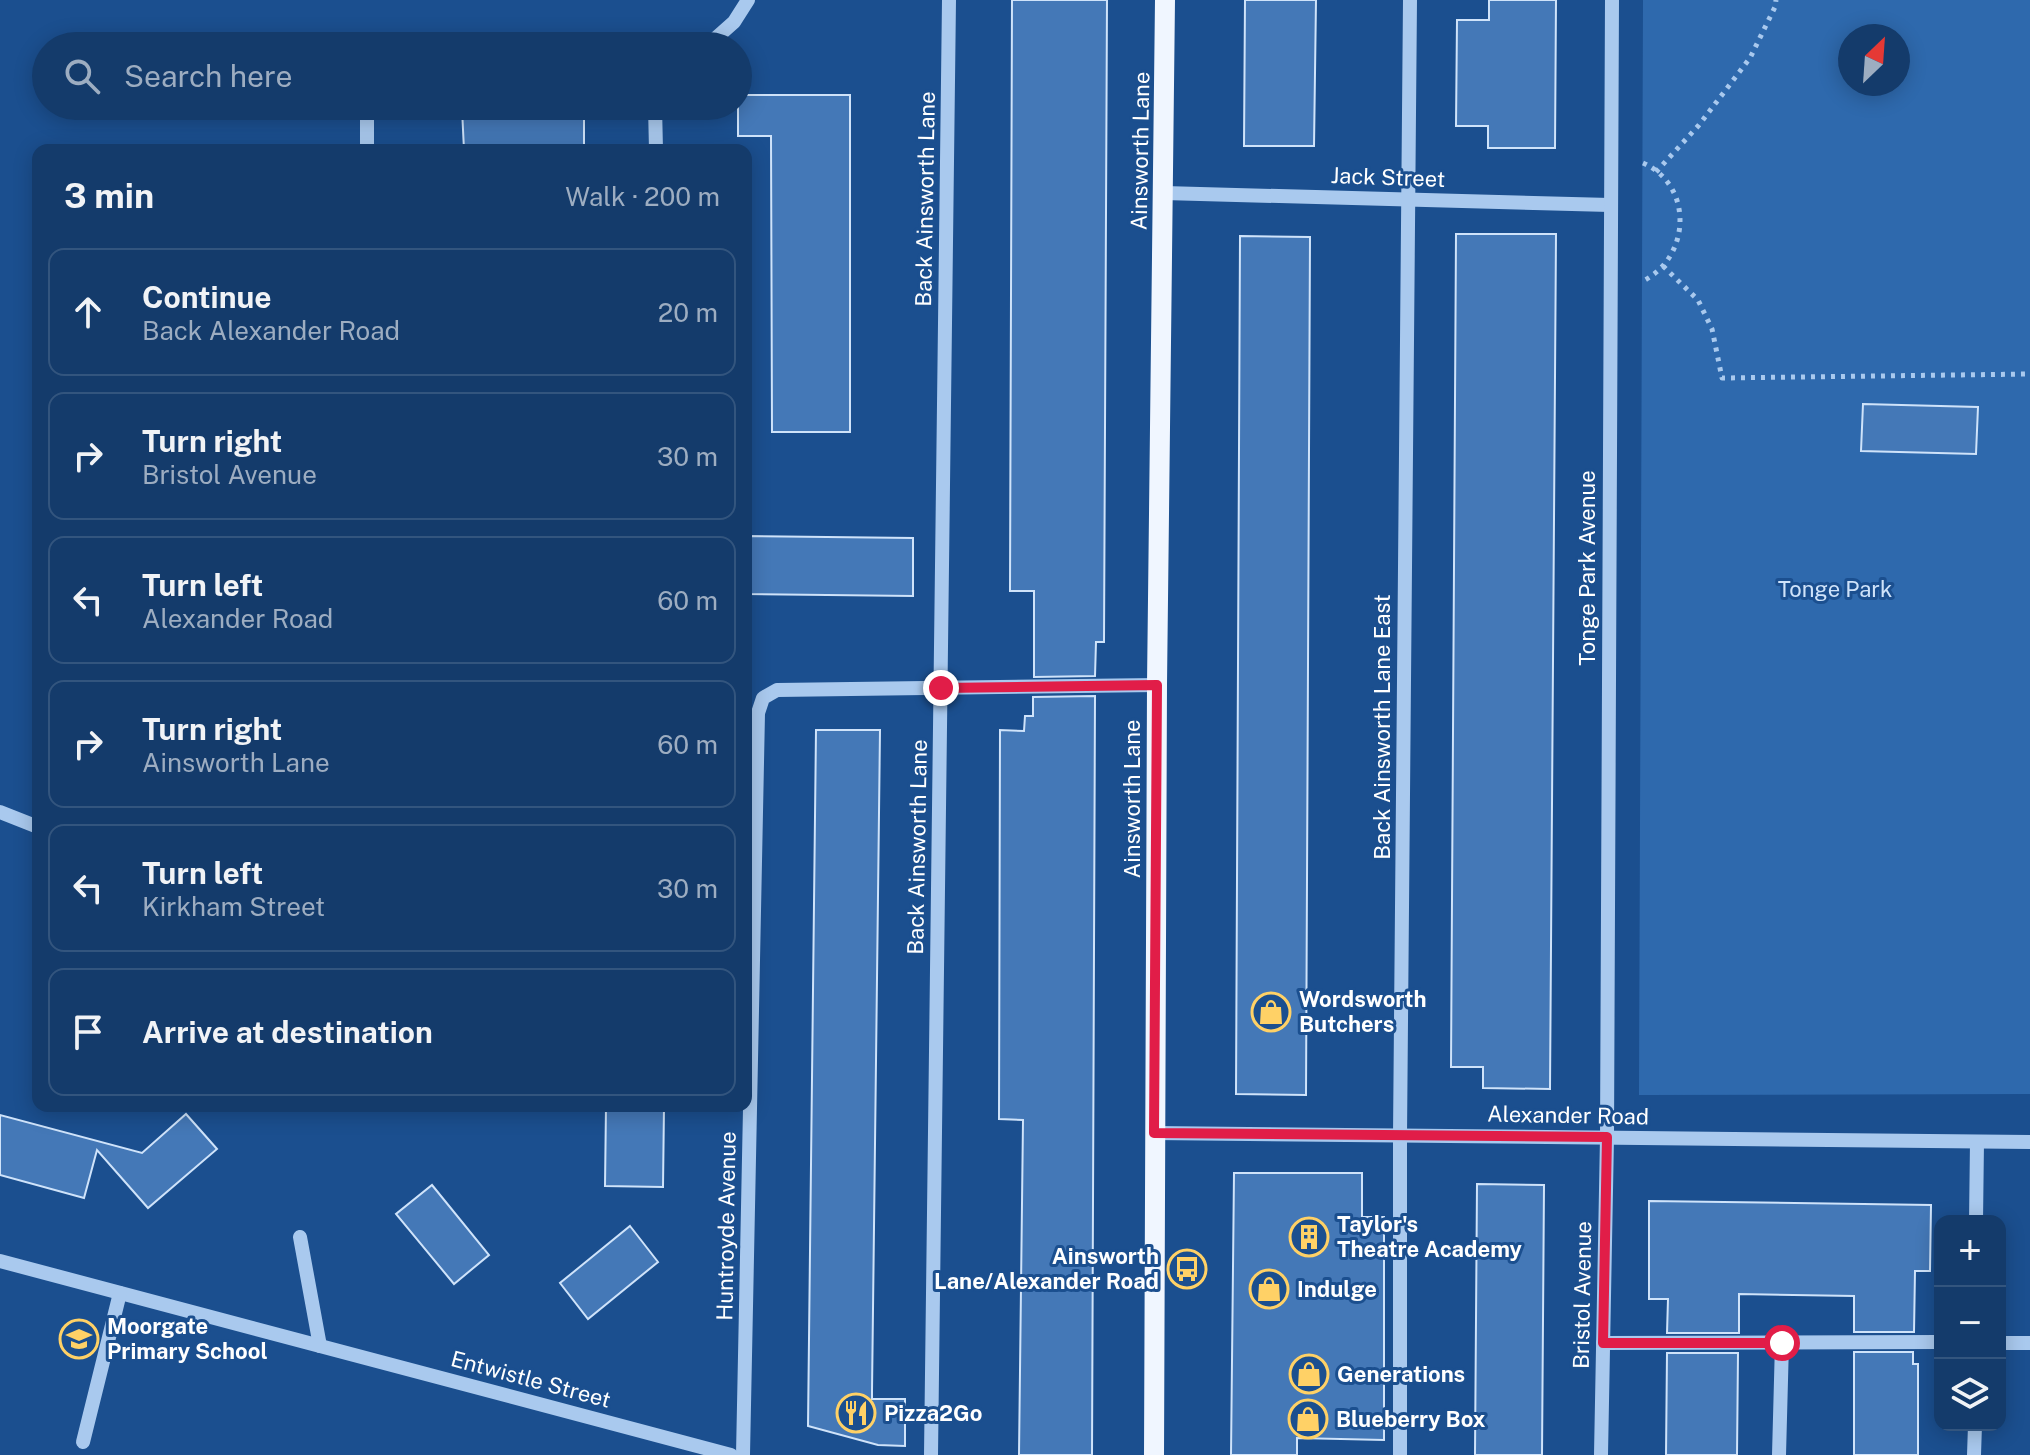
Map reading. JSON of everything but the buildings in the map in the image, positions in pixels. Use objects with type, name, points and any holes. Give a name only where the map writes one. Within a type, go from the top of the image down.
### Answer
[{"type":"main road","name":"Ainsworth Lane","points":[[1154,1455],[1157,685],[1165,0]]},
{"type":"street","points":[[723,32],[734,22],[748,0]]},
{"type":"street","name":"Back Ainsworth Lane","points":[[931,1455],[949,0]]},
{"type":"street","name":"Back Ainsworth Lane East","points":[[1400,1455],[1410,0]]},
{"type":"street","name":"Tonge Park Avenue","points":[[1607,1137],[1612,0]]},
{"type":"street","points":[[367,120],[367,144]]},
{"type":"street","points":[[655,120],[656,144]]},
{"type":"street","name":"Jack Street","points":[[1164,193],[1610,205]]},
{"type":"street","name":"Huntroyde Avenue","points":[[752,1010],[758,713],[763,698],[777,690],[1157,685]]},
{"type":"street","points":[[0,812],[32,825]]},
{"type":"street","name":"Huntroyde Avenue","points":[[743,1455],[750,1112]]},
{"type":"street","name":"Alexander Road","points":[[1154,1133],[2030,1142]]},
{"type":"street","name":"Bristol Avenue","points":[[1601,1455],[1607,1137]]},
{"type":"street","points":[[1976,1215],[1977,1142]]},
{"type":"street","points":[[300,1237],[320,1346]]},
{"type":"street","name":"Entwistle Street","points":[[0,1261],[731,1455]]},
{"type":"street","points":[[83,1442],[120,1293]]},
{"type":"street","points":[[1603,1343],[1934,1342]]},
{"type":"street","points":[[1779,1455],[1782,1343]]},
{"type":"street","points":[[2006,1343],[2030,1343]]},
{"type":"street","points":[[1974,1455],[1975,1431]]},
{"type":"path","points":[[1656,172],[1699,125],[1750,58],[1776,0]]},
{"type":"path","points":[[1610,292],[1631,287],[1655,274],[1671,258],[1680,234],[1680,211],[1670,187],[1653,168],[1631,158],[1611,157]]},
{"type":"path","points":[[1663,266],[1698,300],[1712,329],[1722,378],[2030,374]]},
{"type":"green space","name":"Tonge Park","points":[[1643,0],[2030,0],[2030,1094],[1639,1095]]},
{"type":"place","name":"Wordsworth Butchers","points":[[1271,1012]]},
{"type":"place","name":"Taylor's Theatre Academy","points":[[1309,1237]]},
{"type":"place","name":"Ainsworth Lane/Alexander Road","points":[[1187,1269]]},
{"type":"place","name":"Indulge","points":[[1269,1289]]},
{"type":"place","name":"Moorgate Primary School","points":[[79,1339]]},
{"type":"place","name":"Generations","points":[[1309,1374]]},
{"type":"place","name":"Pizza2Go","points":[[856,1413]]},
{"type":"place","name":"Blueberry Box","points":[[1308,1419]]},
{"type":"route","points":[[941,688],[1157,685],[1154,1133],[1607,1137],[1603,1343],[1782,1343]]}]
